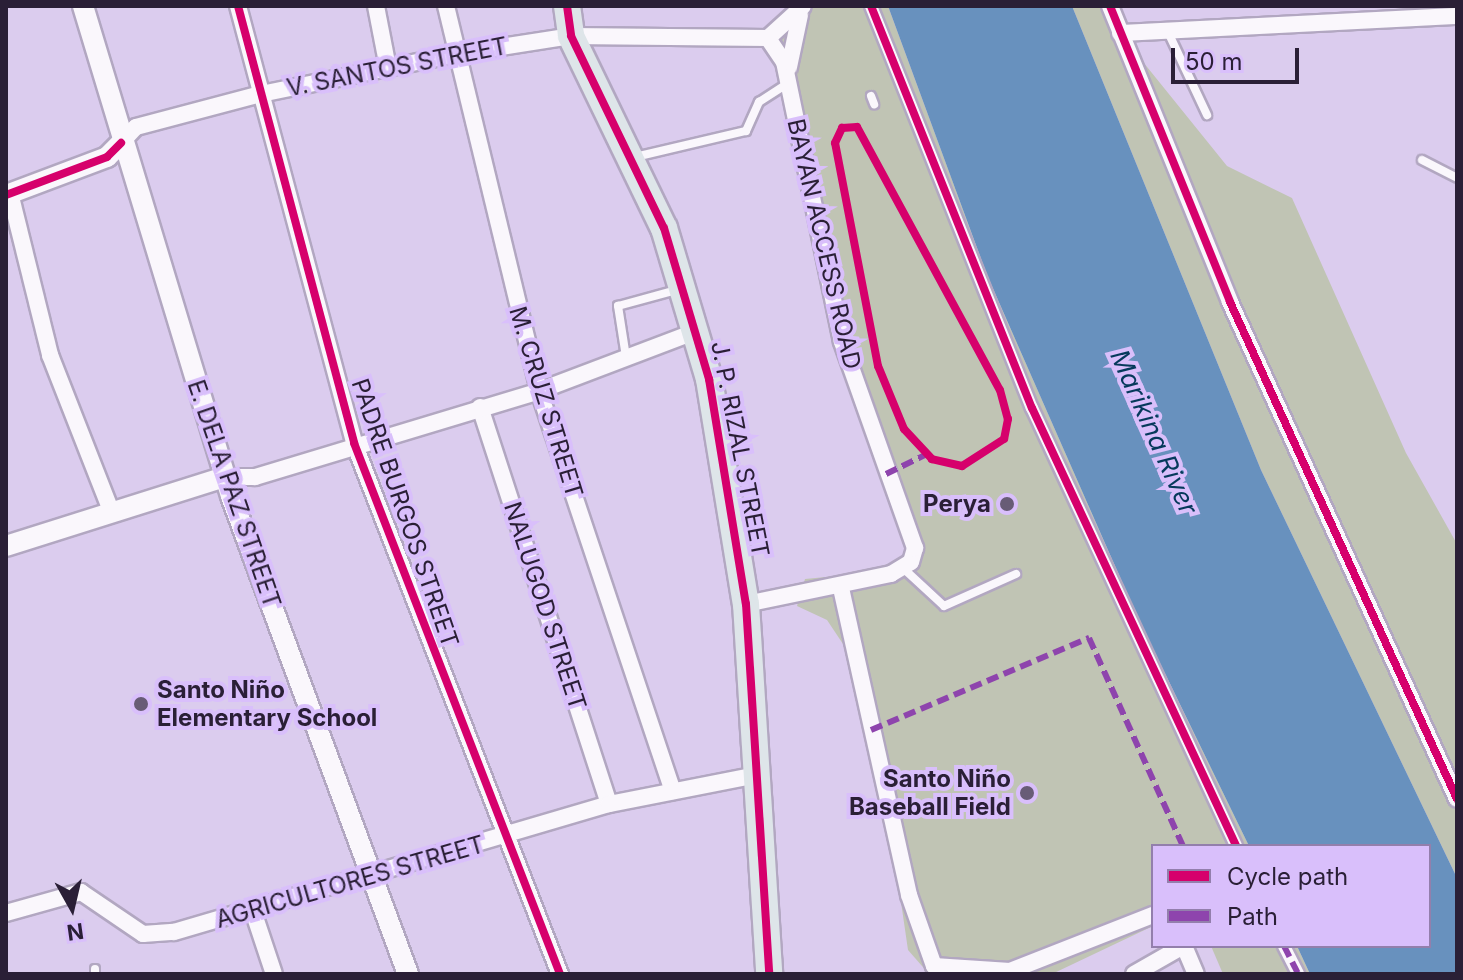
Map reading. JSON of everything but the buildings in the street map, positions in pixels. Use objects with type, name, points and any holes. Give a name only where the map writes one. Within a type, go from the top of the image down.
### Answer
[{"type":"main road","name":"J. P. RIZAL STREET","points":[[567,6],[571,36],[635,157],[685,288],[737,515],[746,604],[752,776],[769,974]]},
{"type":"street","name":"E. DELA PAZ STREET","points":[[83,6],[121,143],[225,477],[408,974]]},
{"type":"street","name":"PADRE BURGOS STREET","points":[[238,6],[354,443],[501,837],[560,974]]},
{"type":"street","points":[[376,6],[388,68]]},
{"type":"street","name":"M. CRUZ STREET","points":[[446,6],[539,391],[673,791]]},
{"type":"street","points":[[768,38],[803,6]]},
{"type":"street","name":"BAYAN ACCESS ROAD","points":[[787,82],[803,6]]},
{"type":"street","points":[[871,6],[1032,408],[1235,844]]},
{"type":"street","points":[[1110,6],[1230,302],[1457,799]]},
{"type":"street","points":[[1120,33],[1369,13],[1457,16]]},
{"type":"street","name":"V. SANTOS STREET","points":[[8,194],[107,157],[136,127],[261,94],[456,54],[571,36],[768,38]]},
{"type":"street","name":"BAYAN ACCESS ROAD","points":[[768,38],[780,49],[842,342],[913,538],[914,557],[904,569]]},
{"type":"street","points":[[8,194],[50,355],[111,511]]},
{"type":"street","points":[[6,546],[225,477],[255,477],[354,443],[539,391],[697,331]]},
{"type":"street","name":"NALUGOD STREET","points":[[480,407],[609,804]]},
{"type":"street","points":[[746,604],[841,588],[904,569]]},
{"type":"street","points":[[841,588],[927,956],[943,971],[1010,972],[1151,916]]},
{"type":"street","name":"AGRICULTORES STREET","points":[[6,913],[81,892],[143,934],[253,911],[371,880],[609,804],[752,776]]},
{"type":"street","points":[[253,911],[274,974]]},
{"type":"street","points":[[1134,974],[1180,948]]},
{"type":"street","points":[[1184,948],[1196,974]]},
{"type":"street","points":[[1285,948],[1298,974]]},
{"type":"lane","points":[[1167,31],[1207,115]]},
{"type":"lane","points":[[635,157],[746,131],[759,102],[787,82]]},
{"type":"lane","points":[[1422,160],[1457,178]]},
{"type":"lane","points":[[626,357],[618,306],[685,288]]},
{"type":"lane","points":[[904,569],[944,606],[1016,574]]},
{"type":"green space","points":[[790,6],[888,6],[987,275],[1137,616],[1248,844],[1151,844],[1151,927],[1052,974],[929,974],[908,950],[869,683],[827,620],[797,606],[805,579],[857,574],[910,557],[773,26]]},
{"type":"green space","points":[[1072,6],[1117,6],[1135,52],[1227,166],[1292,198],[1406,453],[1457,544],[1457,878],[1261,470]]},
{"type":"green space","points":[[1212,948],[1298,948],[1310,974],[1223,974]]},
{"type":"water","name":"Marikina River","points":[[888,6],[1072,6],[1261,470],[1457,878],[1457,974],[1310,974],[1298,948],[1431,948],[1431,844],[1248,844],[1137,616],[987,275]]},
{"type":"marked path","points":[[886,474],[927,454]]},
{"type":"marked path","points":[[871,730],[1089,638],[1182,844]]},
{"type":"marked path","points":[[1285,948],[1298,974]]},
{"type":"cycle path","points":[[238,6],[354,443],[560,974]]},
{"type":"cycle path","points":[[567,6],[571,36],[664,228],[709,379],[746,604],[769,974]]},
{"type":"cycle path","points":[[871,6],[1032,408],[1235,844]]},
{"type":"cycle path","points":[[1110,6],[1230,302],[1457,799]]},
{"type":"cycle path","points":[[857,127],[1000,390],[1008,419],[1004,439],[962,466],[932,459],[904,429],[878,366],[835,143],[842,128],[857,127]]},
{"type":"cycle path","points":[[6,195],[107,157],[121,143]]},
{"type":"place","name":"Perya","points":[[1007,504]]},
{"type":"place","name":"Santo Niño Elementary School","points":[[141,704]]},
{"type":"place","name":"Santo Niño Baseball Field","points":[[1027,793]]}]
